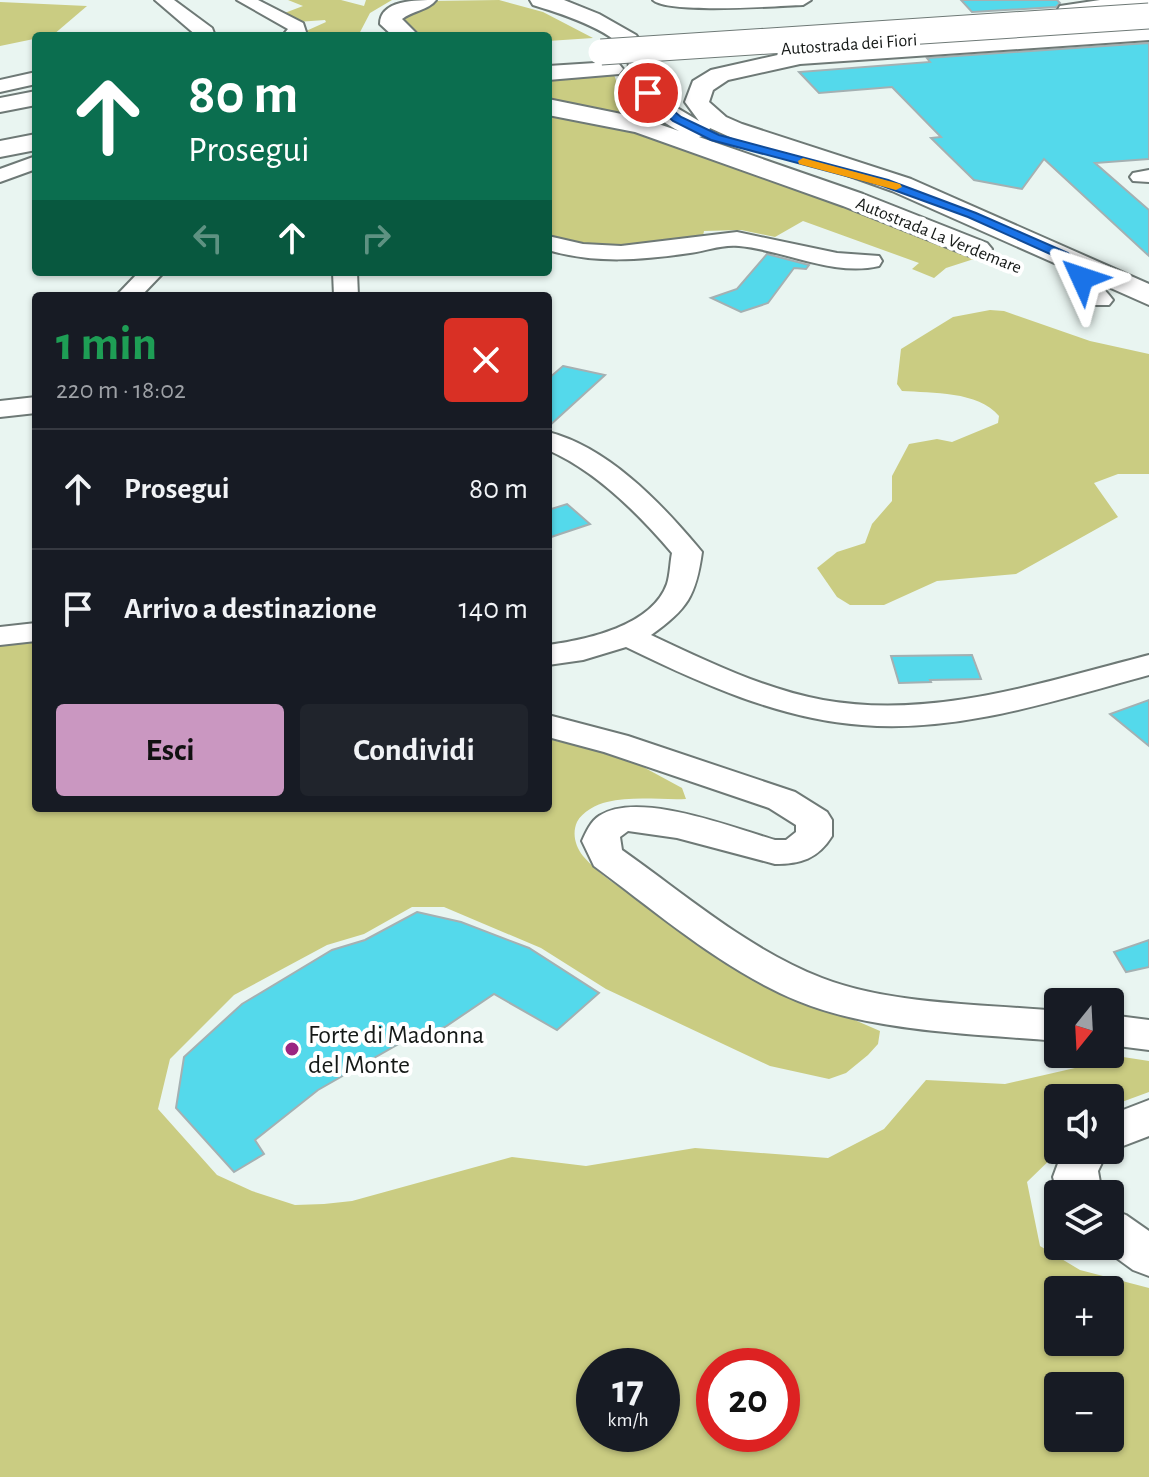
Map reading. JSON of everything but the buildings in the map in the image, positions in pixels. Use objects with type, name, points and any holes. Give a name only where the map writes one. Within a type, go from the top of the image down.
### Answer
[{"type":"highway","points":[[372,32],[374,18],[380,10],[403,0]]},
{"type":"highway","points":[[401,32],[391,24],[391,17],[404,6],[425,0]]},
{"type":"highway","points":[[517,0],[576,23],[611,43],[623,60],[629,93],[653,117],[772,171]]},
{"type":"highway","points":[[541,0],[598,24],[631,43],[639,55],[648,93],[677,119],[729,142],[930,197]]},
{"type":"highway","points":[[1051,13],[1149,0]]},
{"type":"highway","points":[[552,71],[596,52],[1149,7]]},
{"type":"highway","name":"Autostrada dei Fiori","points":[[552,56],[1149,16]]},
{"type":"highway","name":"Autostrada dei Fiori","points":[[552,62],[596,52],[1149,23]]},
{"type":"highway","points":[[596,52],[800,57],[1149,33]]},
{"type":"highway","points":[[800,57],[720,75],[702,86],[698,94],[701,111],[729,128],[852,166],[930,197]]},
{"type":"highway","points":[[0,105],[32,99]]},
{"type":"highway","points":[[552,108],[641,126],[772,171]]},
{"type":"highway","points":[[0,124],[32,118]]},
{"type":"highway","points":[[0,133],[32,127]]},
{"type":"highway","points":[[0,149],[32,143]]},
{"type":"highway","name":"Autostrada La Verdemare","points":[[772,171],[1004,260]]},
{"type":"highway","name":"Autostrada La Verdemare","points":[[930,197],[1149,296]]},
{"type":"highway","name":"Autostrada La Verdemare","points":[[1033,272],[1149,322]]},
{"type":"street","points":[[163,0],[206,32]]},
{"type":"street","points":[[245,0],[297,27],[297,32]]},
{"type":"street","points":[[661,0],[694,3],[803,0]]},
{"type":"street","points":[[0,86],[32,79]]},
{"type":"street","points":[[0,176],[32,164]]},
{"type":"street","points":[[552,244],[615,252],[736,239],[830,259],[871,261]]},
{"type":"street","points":[[721,242],[760,257]]},
{"type":"street","points":[[1063,256],[1101,300]]},
{"type":"street","points":[[132,292],[148,276]]},
{"type":"street","points":[[0,409],[32,405]]},
{"type":"street","points":[[552,441],[569,447],[662,521],[687,552],[682,587],[662,613],[629,636],[583,650],[552,654]]},
{"type":"street","points":[[0,636],[32,632]]},
{"type":"street","points":[[629,636],[739,687],[825,710],[861,714],[903,714],[987,704],[1149,665]]},
{"type":"street","points":[[552,641],[583,650]]},
{"type":"street","points":[[552,727],[616,744],[782,800],[814,820],[814,836],[795,852],[775,852],[641,818],[617,822],[602,833],[600,841],[607,857],[746,958],[813,991],[894,1011],[1044,1025]]},
{"type":"street","points":[[1124,1032],[1149,1035]]},
{"type":"street","points":[[1124,1128],[1149,1117]]},
{"type":"street","points":[[1124,1238],[1149,1256]]},
{"type":"green space","points":[[288,0],[341,0],[364,6],[366,0],[392,0],[370,13],[360,32],[304,32],[326,22],[297,22],[282,14],[303,6]]},
{"type":"green space","points":[[499,0],[543,12],[593,38],[552,41],[552,32],[418,32],[399,20],[430,1]]},
{"type":"green space","points":[[0,2],[87,6],[57,32],[32,32],[32,39],[0,46]]},
{"type":"green space","points":[[613,72],[624,102],[651,125],[552,104],[552,76]]},
{"type":"green space","points":[[552,113],[657,137],[711,155],[977,258],[946,268],[934,278],[912,269],[919,263],[803,221],[775,237],[741,230],[704,231],[702,241],[587,245],[552,241]]},
{"type":"green space","points":[[990,310],[1004,311],[1090,341],[1149,354],[1149,474],[1118,474],[1094,483],[1118,517],[1016,574],[937,581],[884,605],[850,605],[837,597],[817,568],[837,552],[865,543],[872,524],[892,501],[892,476],[909,444],[937,439],[952,442],[998,423],[999,416],[990,408],[967,398],[902,391],[897,384],[901,349],[953,317]]},
{"type":"green space","points":[[32,640],[32,812],[552,812],[552,740],[623,756],[682,788],[686,799],[626,799],[590,809],[575,826],[578,848],[589,863],[668,920],[727,956],[880,1031],[878,1044],[868,1055],[846,1073],[829,1079],[770,1066],[606,989],[541,948],[444,907],[412,907],[364,934],[327,945],[234,995],[170,1059],[158,1109],[217,1175],[252,1191],[295,1205],[352,1201],[512,1157],[586,1166],[695,1148],[828,1158],[884,1129],[926,1080],[1005,1084],[1075,1068],[1124,1068],[1124,1057],[1149,1061],[1149,1092],[1124,1101],[1124,1084],[1044,1084],[1046,1164],[1027,1182],[1040,1246],[1044,1248],[1044,1260],[1063,1260],[1080,1270],[1103,1276],[1044,1276],[1044,1356],[1124,1356],[1124,1281],[1149,1288],[1149,1477],[0,1477],[0,644]]},
{"type":"slow traffic","points":[[803,161],[896,187]]},
{"type":"place","name":"Forte di Madonna del Monte","points":[[292,1049]]},
{"type":"route","points":[[648,93],[677,119],[715,138],[930,197],[1063,256],[1082,278]]}]
